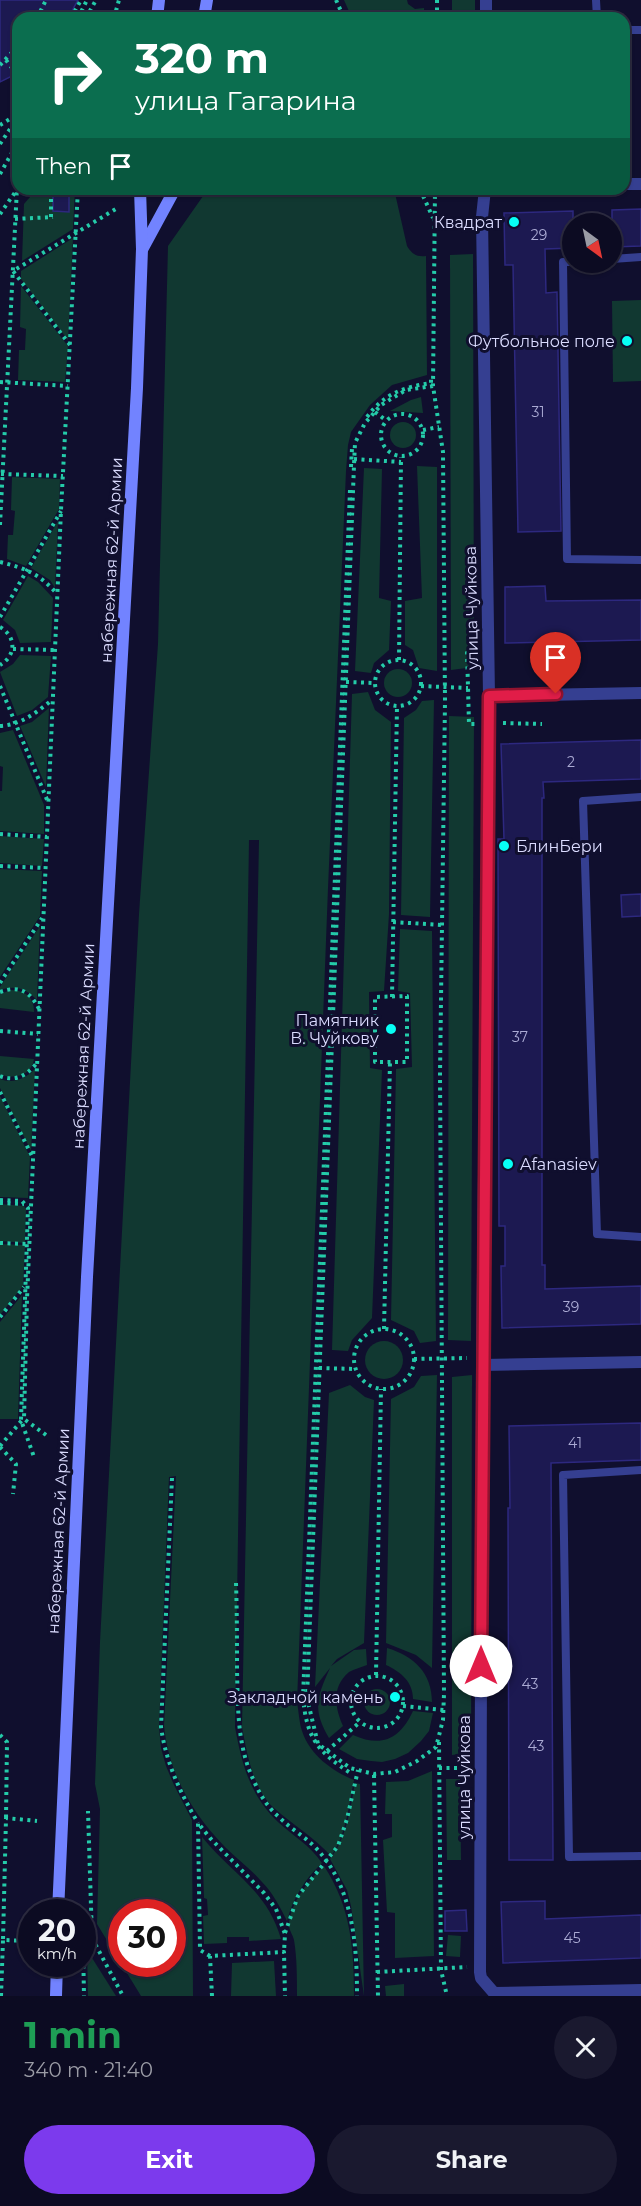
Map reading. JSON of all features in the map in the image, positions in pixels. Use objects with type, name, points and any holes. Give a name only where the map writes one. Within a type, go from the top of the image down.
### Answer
[{"type":"main road","points":[[140,195],[142,249]]},
{"type":"main road","name":"набережная 62-й Армии","points":[[59,1899],[82,1374],[136,400],[142,249],[172,195]]},
{"type":"main road","points":[[56,1996],[57,1977]]},
{"type":"street","name":"улица Чуйкова","points":[[481,1996],[482,1365],[489,696],[482,217],[484,195]]},
{"type":"street","points":[[489,696],[641,693]]},
{"type":"street","points":[[482,1365],[641,1362]]},
{"type":"street","points":[[481,1978],[494,1993],[641,1990]]},
{"type":"lane","points":[[622,258],[641,257]]},
{"type":"lane","points":[[563,273],[567,560],[641,560]]},
{"type":"lane","points":[[641,797],[583,801],[597,1234],[641,1237]]},
{"type":"lane","points":[[641,1470],[563,1475],[569,1857],[641,1856]]},
{"type":"path","points":[[0,65],[12,53]]},
{"type":"path","points":[[6,60],[12,68]]},
{"type":"path","points":[[0,144],[12,125]]},
{"type":"path","points":[[0,174],[12,152]]},
{"type":"path","points":[[0,214],[12,195]]},
{"type":"path","points":[[0,525],[2,430],[7,382],[17,195]]},
{"type":"path","points":[[34,1457],[23,1419],[26,1285],[78,195]]},
{"type":"path","points":[[423,195],[433,219],[433,386],[443,452],[445,688],[440,1075],[444,1710],[436,1747],[417,1761],[395,1772],[374,1774],[350,1768],[318,1743],[307,1698],[354,459],[355,443],[365,423],[381,405],[406,390],[433,386]]},
{"type":"path","points":[[352,1774],[332,1761],[314,1741],[304,1710],[303,1698],[351,459],[352,446],[358,430],[377,405],[406,387],[431,383],[434,195]]},
{"type":"path","points":[[15,219],[52,217],[52,200]]},
{"type":"path","points":[[13,272],[119,207]]},
{"type":"path","points":[[13,272],[70,345]]},
{"type":"path","points":[[0,382],[68,386]]},
{"type":"path","points":[[375,412],[387,421]]},
{"type":"path","points":[[354,459],[401,459],[419,449],[423,430],[416,419],[404,414],[387,421],[383,427],[382,440],[389,452],[401,459]]},
{"type":"path","points":[[423,430],[439,427]]},
{"type":"path","points":[[399,660],[401,459]]},
{"type":"path","points":[[1,474],[63,477]]},
{"type":"path","points":[[0,617],[61,510]]},
{"type":"path","points":[[0,562],[24,568],[47,582],[57,595]]},
{"type":"path","points":[[0,627],[10,636],[13,649],[7,661],[0,665]]},
{"type":"path","points":[[13,649],[55,650]]},
{"type":"path","points":[[399,660],[413,665],[418,671],[420,686],[410,702],[397,705],[384,701],[379,696],[375,683],[379,669],[385,664],[399,660]]},
{"type":"path","points":[[345,682],[375,683]]},
{"type":"path","points":[[0,686],[48,803]]},
{"type":"path","points":[[420,686],[468,688]]},
{"type":"path","points":[[0,726],[31,717],[53,700]]},
{"type":"path","points":[[392,997],[397,705]]},
{"type":"path","points":[[498,723],[542,724]]},
{"type":"path","points":[[0,834],[47,837]]},
{"type":"path","points":[[0,866],[45,868]]},
{"type":"path","points":[[0,982],[43,917]]},
{"type":"path","points":[[393,921],[442,925]]},
{"type":"path","points":[[0,992],[12,988],[25,991],[33,997],[39,1010]]},
{"type":"path","points":[[407,996],[407,1062],[390,1062],[375,1062],[375,997],[407,996]]},
{"type":"path","points":[[0,1032],[38,1034]]},
{"type":"path","points":[[384,1329],[390,1062]]},
{"type":"path","points":[[0,1076],[13,1080],[29,1072],[36,1064]]},
{"type":"path","points":[[0,1092],[32,1157]]},
{"type":"path","points":[[0,1201],[22,1201],[30,1205]]},
{"type":"path","points":[[25,1204],[28,1208],[28,1244]]},
{"type":"path","points":[[0,1243],[28,1244]]},
{"type":"path","points":[[0,1317],[26,1285]]},
{"type":"path","points":[[384,1329],[402,1335],[413,1350],[414,1359],[408,1378],[400,1385],[381,1389],[365,1383],[356,1369],[355,1350],[366,1335],[384,1329]]},
{"type":"path","points":[[414,1359],[442,1359]]},
{"type":"path","points":[[319,1368],[356,1369]]},
{"type":"path","points":[[376,1675],[381,1389]]},
{"type":"path","points":[[23,1419],[46,1435]]},
{"type":"path","points":[[13,1494],[16,1464],[0,1446],[23,1419]]},
{"type":"path","points":[[172,1478],[161,1726],[164,1748],[176,1783],[198,1823],[264,1893],[276,1909],[285,1934]]},
{"type":"path","points":[[236,1583],[238,1727],[245,1758],[252,1779],[270,1809],[316,1847],[327,1861],[344,1893],[356,1953],[357,1996]]},
{"type":"path","points":[[376,1675],[391,1679],[397,1684],[404,1698],[403,1706],[396,1720],[382,1728],[374,1728],[360,1722],[351,1707],[354,1689],[367,1677],[376,1675]]},
{"type":"path","points":[[403,1706],[444,1710]]},
{"type":"path","points":[[327,1751],[360,1722]]},
{"type":"path","points":[[0,1735],[7,1743],[1,1996]]},
{"type":"path","points":[[439,1735],[441,1970],[447,1996]]},
{"type":"path","points":[[285,1996],[285,1934],[298,1896],[315,1872],[335,1851],[343,1834],[358,1770]]},
{"type":"path","points":[[374,1774],[378,1996]]},
{"type":"path","points":[[88,1811],[91,1899]]},
{"type":"path","points":[[6,1818],[37,1821]]},
{"type":"path","points":[[198,1823],[200,1950],[210,1956],[284,1952]]},
{"type":"path","points":[[3,1940],[18,1941]]},
{"type":"path","points":[[96,1945],[123,1996]]},
{"type":"path","points":[[210,1956],[212,1996]]},
{"type":"path","points":[[378,1972],[472,1967]]},
{"type":"path","points":[[84,1977],[84,1996]]},
{"type":"green space","points":[[344,0],[407,0],[408,4],[415,9],[424,8],[424,12],[349,12]]},
{"type":"green space","points":[[452,0],[475,0],[475,12],[452,12]]},
{"type":"green space","points":[[32,195],[75,195],[73,229],[22,261],[24,204]]},
{"type":"green space","points":[[204,195],[395,195],[407,246],[415,254],[426,256],[427,375],[392,385],[370,405],[351,432],[348,445],[328,888],[297,1703],[302,1731],[310,1748],[330,1767],[354,1780],[344,1830],[331,1856],[267,1800],[252,1770],[242,1727],[259,840],[249,840],[235,1727],[244,1767],[260,1801],[278,1822],[307,1846],[322,1863],[300,1889],[287,1921],[266,1886],[225,1847],[202,1820],[184,1792],[177,1776],[164,1726],[176,1476],[169,1477],[159,1727],[166,1766],[192,1820],[193,1996],[141,1996],[129,1977],[186,1977],[186,1899],[108,1899],[108,1942],[97,1924],[100,1809],[95,1784],[100,1642],[139,914],[158,644],[168,246]]},
{"type":"green space","points":[[73,238],[68,340],[21,279],[21,271]]},
{"type":"green space","points":[[473,254],[474,667],[451,670],[450,255]]},
{"type":"green space","points":[[21,286],[68,346],[65,382],[18,380],[19,350],[25,350],[26,329],[20,327]]},
{"type":"green space","name":"Футбольное поле","points":[[641,300],[641,381],[613,382],[612,301]]},
{"type":"green space","points":[[421,397],[423,413],[390,411],[411,400]]},
{"type":"green space","points":[[403,422],[412,426],[416,435],[412,444],[403,448],[394,444],[390,435],[394,426]]},
{"type":"green space","points":[[417,466],[437,467],[437,671],[419,668],[413,650],[405,645],[405,601],[422,598]]},
{"type":"green space","points":[[364,468],[382,469],[379,598],[391,601],[389,650],[374,663],[371,673],[355,671]]},
{"type":"green space","points":[[12,477],[60,479],[59,509],[26,566],[7,559],[8,535],[13,535],[15,511],[11,510]]},
{"type":"green space","points":[[58,521],[55,588],[50,580],[31,568]]},
{"type":"green space","points":[[28,576],[38,582],[53,598],[51,642],[20,643],[15,630],[3,620]]},
{"type":"green space","points":[[20,655],[51,656],[48,697],[32,710],[17,716],[0,672],[13,664]]},
{"type":"green space","points":[[398,669],[408,673],[412,683],[408,693],[398,697],[388,693],[384,683],[388,673]]},
{"type":"green space","points":[[368,692],[375,710],[391,722],[389,914],[384,991],[369,992],[370,1068],[382,1070],[372,1318],[352,1340],[348,1351],[332,1350],[352,694]]},
{"type":"green space","points":[[434,700],[430,917],[401,915],[404,718],[416,710],[422,701]]},
{"type":"green space","points":[[49,708],[46,787],[20,726],[32,722]]},
{"type":"green space","points":[[449,716],[474,717],[471,1341],[448,1340]]},
{"type":"green space","points":[[13,730],[44,805],[44,834],[0,831],[0,791],[2,791],[3,767],[0,766],[0,733]]},
{"type":"green space","points":[[0,836],[44,839],[42,866],[0,863]]},
{"type":"green space","points":[[0,869],[42,871],[40,916],[0,977]]},
{"type":"green space","points":[[40,926],[37,1000],[20,989],[0,990],[0,987]]},
{"type":"green space","points":[[400,929],[432,931],[436,1341],[420,1343],[414,1331],[391,1320],[396,1069],[412,1067],[410,993],[398,991]]},
{"type":"green space","points":[[11,990],[28,996],[33,1002],[34,1012],[0,1008],[0,994]]},
{"type":"green space","points":[[0,1056],[34,1059],[26,1073],[11,1077],[0,1074]]},
{"type":"green space","points":[[35,1069],[31,1151],[0,1088],[0,1079],[19,1080]]},
{"type":"green space","points":[[0,1096],[30,1157],[28,1198],[0,1197]]},
{"type":"green space","points":[[0,1204],[24,1206],[26,1209],[25,1243],[0,1241]]},
{"type":"green space","points":[[0,1244],[25,1245],[23,1286],[0,1315]]},
{"type":"green space","points":[[22,1295],[18,1419],[0,1419],[0,1322]]},
{"type":"green space","points":[[384,1341],[397,1347],[403,1360],[397,1373],[384,1379],[371,1373],[365,1360],[371,1347]]},
{"type":"green space","points":[[437,1375],[432,1668],[416,1655],[386,1643],[391,1399],[414,1387],[421,1376]]},
{"type":"green space","points":[[472,1375],[471,1753],[452,1755],[452,1377]]},
{"type":"green space","points":[[350,1385],[365,1397],[374,1400],[364,1643],[337,1659],[331,1666],[354,1650],[366,1649],[367,1665],[349,1672],[339,1684],[336,1698],[343,1726],[329,1738],[320,1719],[318,1703],[330,1668],[315,1687],[329,1393]]},
{"type":"green space","points":[[387,1648],[397,1651],[420,1667],[429,1682],[432,1702],[413,1699],[411,1688],[405,1678],[386,1665]]},
{"type":"green space","points":[[377,1689],[386,1693],[390,1702],[386,1711],[377,1715],[368,1711],[364,1702],[368,1693]]},
{"type":"green space","points":[[413,1711],[433,1713],[429,1731],[408,1753],[382,1762],[357,1759],[339,1749],[353,1735],[373,1741],[389,1738],[402,1728]]},
{"type":"green space","points":[[432,1771],[434,1956],[395,1958],[395,1913],[387,1912],[383,1840],[392,1837],[392,1814],[385,1814],[386,1782],[408,1781]]},
{"type":"green space","points":[[446,1779],[460,1779],[461,1860],[447,1860]]},
{"type":"green space","points":[[355,1783],[360,1784],[364,1996],[351,1906],[347,1890],[330,1859],[344,1832]]},
{"type":"green space","points":[[202,1837],[258,1895],[275,1922],[281,1939],[249,1941],[249,1937],[227,1937],[227,1943],[204,1944],[203,1916],[208,1915],[207,1899],[204,1898]]},
{"type":"green space","points":[[324,1866],[340,1897],[349,1929],[352,1945],[354,1996],[297,1996],[296,1954],[289,1928],[290,1918],[301,1893]]},
{"type":"green space","points":[[448,1935],[461,1936],[460,1957],[446,1956]]},
{"type":"green space","points":[[274,1961],[276,1996],[231,1996],[232,1963]]},
{"type":"green space","points":[[96,1964],[116,1996],[88,1996],[88,1977],[96,1977]]},
{"type":"green space","points":[[404,1984],[404,1996],[386,1996],[385,1986]]},
{"type":"building","points":[[0,0],[78,0],[71,12],[12,12],[12,76],[0,82]]},
{"type":"building","points":[[53,195],[69,196],[69,212],[53,211]]},
{"type":"building","points":[[641,209],[641,246],[622,247],[622,213],[612,213],[612,210]]},
{"type":"building","points":[[573,211],[573,213],[562,213],[562,248],[545,249],[546,293],[557,292],[561,531],[518,532],[513,265],[505,265],[504,213]]},
{"type":"building","points":[[545,586],[546,601],[641,600],[641,640],[505,643],[505,587]]},
{"type":"building","points":[[641,740],[641,779],[543,782],[542,1265],[545,1265],[545,1289],[641,1286],[641,1324],[502,1328],[501,1266],[505,1266],[505,1226],[499,1226],[498,839],[504,839],[501,744]]},
{"type":"building","points":[[641,894],[641,916],[622,917],[621,895]]},
{"type":"building","points":[[641,1423],[641,1460],[551,1463],[553,1860],[509,1860],[509,1426]]},
{"type":"building","points":[[545,1901],[545,1919],[641,1915],[641,1958],[503,1963],[501,1902]]},
{"type":"building","points":[[466,1910],[467,1931],[445,1931],[445,1911]]},
{"type":"place","name":"Квадрат","points":[[514,222]]},
{"type":"place","name":"Футбольное поле","points":[[627,341]]},
{"type":"place","name":"БлинБери","points":[[504,846]]},
{"type":"place","name":"Памятник В. Чуйкову","points":[[391,1029]]},
{"type":"place","name":"Afanasiev","points":[[508,1164]]},
{"type":"place","name":"Закладной камень","points":[[395,1697]]},
{"type":"route","points":[[481,1666],[489,696],[556,694]]}]
